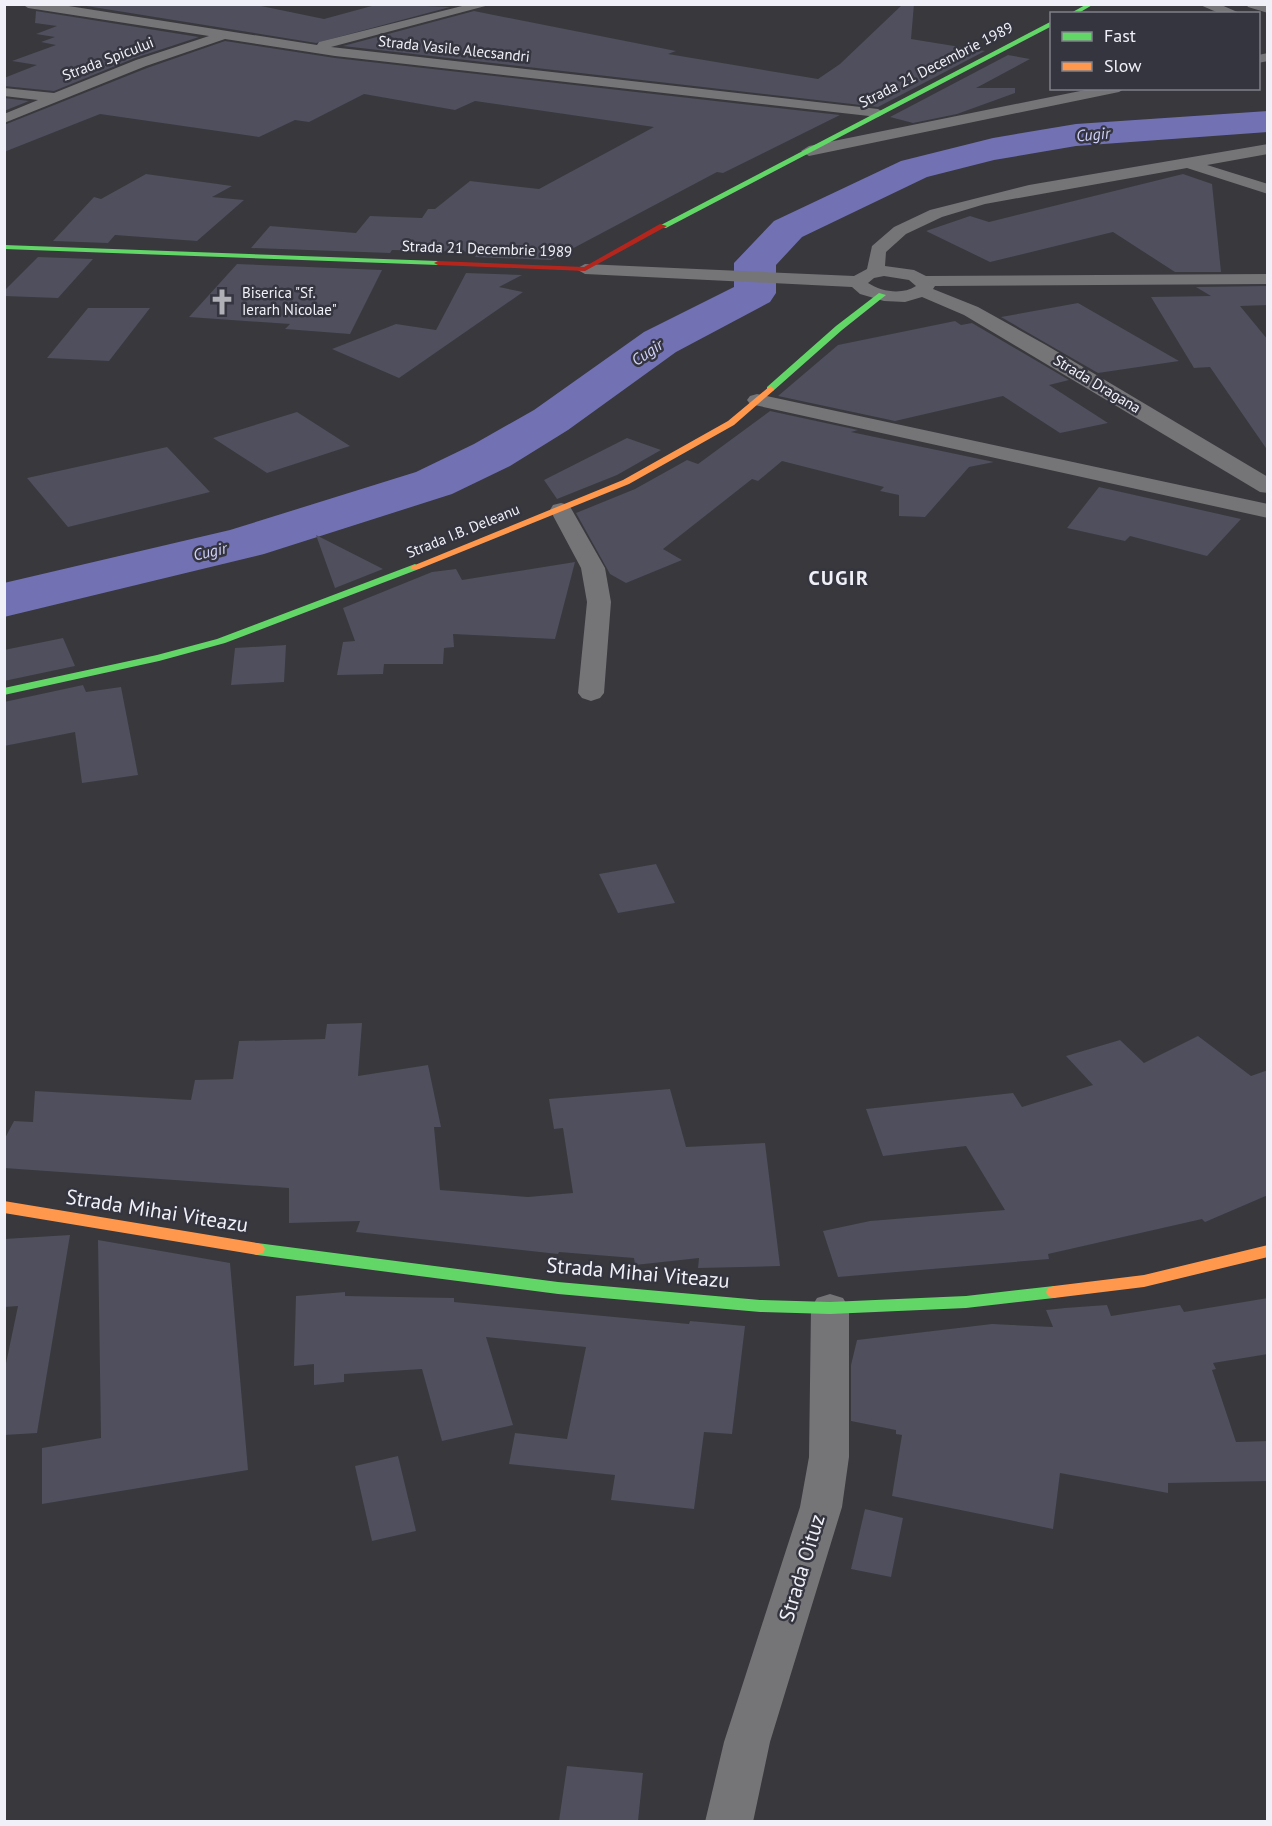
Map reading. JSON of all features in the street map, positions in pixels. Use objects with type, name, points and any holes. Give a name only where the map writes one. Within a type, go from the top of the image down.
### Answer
[{"type":"main road","points":[[1076,12],[1092,4]]},
{"type":"main road","name":"Strada 21 Decembrie 1989","points":[[4,247],[585,269],[1050,24]]},
{"type":"main road","name":"Strada I.B. Deleanu","points":[[4,692],[159,658],[221,641],[347,595],[626,482],[731,423],[838,328],[882,295]]},
{"type":"main road","name":"Strada Mihai Viteazu","points":[[4,1207],[226,1245],[558,1288],[760,1306],[830,1308],[966,1302],[1144,1281],[1268,1251]]},
{"type":"street","name":"Strada Vasile Alecsandri","points":[[28,4],[309,49],[874,115],[925,129]]},
{"type":"street","points":[[309,49],[487,4]]},
{"type":"street","points":[[1204,4],[1230,12]]},
{"type":"street","points":[[1252,4],[1268,9]]},
{"type":"street","name":"Strada Spicului","points":[[4,119],[141,63],[225,35]]},
{"type":"street","points":[[809,151],[1110,90]]},
{"type":"street","points":[[4,92],[55,98]]},
{"type":"street","points":[[875,273],[871,263],[873,254],[882,243],[899,230],[938,212],[1027,191],[1268,149]]},
{"type":"street","points":[[1189,164],[1268,189]]},
{"type":"street","points":[[585,269],[858,282]]},
{"type":"street","points":[[858,282],[863,276],[875,273],[905,273],[924,286]]},
{"type":"street","points":[[858,282],[864,290],[882,295],[905,296],[924,286],[1268,279]]},
{"type":"street","name":"Strada Dragana","points":[[924,286],[1039,348],[1268,487]]},
{"type":"street","points":[[757,400],[1268,511]]},
{"type":"street","points":[[561,510],[593,568],[599,602],[591,693]]},
{"type":"street","name":"Strada Oituz","points":[[729,1821],[747,1742],[821,1507],[829,1457],[830,1308]]},
{"type":"lane","points":[[770,4],[801,4]]},
{"type":"building","points":[[74,4],[251,4],[324,19],[379,4],[450,7],[316,43]]},
{"type":"building","points":[[903,4],[914,4],[911,39],[985,51],[878,107],[343,46],[474,11],[676,51],[668,54],[818,79],[840,64]]},
{"type":"building","points":[[36,11],[199,37],[135,58],[54,91],[4,86],[4,78],[37,65],[12,61],[56,45],[41,42],[55,37],[36,34],[57,26],[35,23]]},
{"type":"building","points":[[225,41],[335,58],[840,115],[723,173],[717,172],[551,260],[475,257],[478,252],[392,250],[390,253],[251,248],[270,226],[356,233],[370,216],[422,218],[428,209],[435,209],[470,181],[539,189],[654,127],[475,101],[455,110],[364,94],[309,122],[295,120],[259,137],[100,114],[4,152],[4,125],[147,68]]},
{"type":"building","points":[[1008,55],[1030,59],[976,88],[1015,88],[1015,93],[957,114],[913,123],[890,117]]},
{"type":"building","points":[[4,98],[29,101],[4,111]]},
{"type":"building","points":[[146,174],[232,186],[212,197],[244,200],[197,241],[115,235],[108,243],[53,241],[94,197],[101,199]]},
{"type":"building","points":[[1183,174],[1212,184],[1221,272],[1175,272],[1113,232],[990,262],[926,231],[970,216],[989,222]]},
{"type":"building","points":[[38,257],[93,259],[58,298],[4,296],[4,291]]},
{"type":"building","points":[[237,264],[382,270],[350,334],[285,329],[290,324],[189,317]]},
{"type":"building","points":[[466,273],[522,275],[499,287],[523,292],[399,378],[332,349],[396,324],[436,330]]},
{"type":"building","points":[[1268,286],[1268,305],[1240,306],[1268,340],[1268,451],[1210,367],[1194,368],[1151,297],[1211,296],[1196,287]]},
{"type":"building","points":[[1078,303],[1179,361],[1098,373],[1001,317]]},
{"type":"building","points":[[88,308],[150,308],[109,361],[47,358]]},
{"type":"building","points":[[955,321],[961,325],[972,323],[1069,380],[1049,385],[1108,423],[1060,433],[1003,396],[895,421],[778,396],[838,345]]},
{"type":"building","points":[[770,411],[858,430],[851,432],[994,462],[969,467],[925,517],[899,516],[899,495],[880,491],[884,487],[782,461],[758,481],[752,479],[663,549],[682,560],[626,583],[610,574],[576,513],[635,489],[687,460],[698,464]]},
{"type":"building","points":[[297,412],[350,446],[267,473],[213,438]]},
{"type":"building","points":[[627,438],[661,450],[617,475],[557,499],[544,480]]},
{"type":"building","points":[[167,447],[210,492],[68,527],[27,478]]},
{"type":"building","points":[[1099,487],[1241,519],[1207,556],[1130,536],[1125,541],[1067,528]]},
{"type":"building","points":[[316,535],[383,569],[335,588]]},
{"type":"building","points":[[575,562],[555,639],[453,634],[454,647],[444,648],[443,664],[384,664],[383,674],[337,675],[343,642],[355,641],[343,608],[432,572],[456,569],[462,580]]},
{"type":"building","points":[[63,638],[75,666],[4,681],[4,650]]},
{"type":"building","points":[[286,645],[284,682],[231,685],[235,648]]},
{"type":"building","points":[[83,685],[86,692],[121,687],[138,775],[82,783],[75,732],[4,746],[4,702]]},
{"type":"building","points":[[656,864],[675,903],[618,913],[599,874]]},
{"type":"building","points":[[362,1023],[358,1076],[428,1065],[441,1127],[434,1127],[440,1190],[528,1197],[573,1193],[563,1128],[554,1129],[549,1099],[670,1089],[686,1147],[765,1143],[780,1266],[698,1268],[699,1258],[635,1265],[634,1258],[559,1252],[558,1254],[356,1232],[360,1221],[289,1223],[289,1188],[4,1168],[4,1140],[14,1121],[33,1122],[35,1091],[191,1100],[195,1080],[233,1079],[239,1041],[325,1039],[327,1024]]},
{"type":"building","points":[[1198,1036],[1251,1076],[1268,1070],[1268,1195],[1205,1222],[1202,1219],[1048,1254],[1049,1259],[838,1277],[823,1231],[870,1221],[1005,1210],[966,1146],[883,1156],[866,1109],[1013,1093],[1022,1107],[1093,1085],[1066,1056],[1120,1040],[1144,1063]]},
{"type":"building","points":[[70,1235],[37,1433],[4,1435],[4,1373],[18,1306],[4,1307],[4,1239]]},
{"type":"building","points":[[98,1240],[230,1263],[248,1470],[42,1504],[42,1448],[101,1438]]},
{"type":"building","points":[[345,1292],[345,1296],[454,1298],[454,1302],[689,1324],[690,1321],[745,1326],[732,1434],[704,1432],[694,1509],[611,1500],[615,1475],[509,1464],[515,1433],[567,1439],[586,1347],[486,1337],[513,1425],[442,1441],[422,1369],[344,1374],[344,1382],[314,1385],[314,1364],[294,1366],[296,1296]]},
{"type":"building","points":[[1268,1298],[1268,1354],[1213,1363],[1216,1369],[1212,1370],[1236,1442],[1268,1441],[1268,1481],[1168,1483],[1168,1493],[1060,1473],[1053,1529],[892,1496],[902,1435],[896,1434],[896,1430],[851,1421],[851,1365],[857,1340],[992,1324],[1053,1327],[1046,1310],[1065,1308],[1107,1305],[1111,1316],[1180,1305],[1184,1312]]},
{"type":"building","points":[[398,1456],[416,1531],[372,1541],[355,1466]]},
{"type":"building","points":[[865,1509],[903,1518],[891,1577],[851,1569]]},
{"type":"building","points":[[567,1766],[643,1773],[638,1821],[559,1821]]},
{"type":"waterway","name":"Cugir","points":[[4,600],[245,543],[434,483],[492,455],[551,420],[660,342],[755,293],[755,263],[788,229],[914,169],[993,149],[1076,135],[1268,121]]},
{"type":"traffic: fast","points":[[1076,12],[1092,4]]},
{"type":"traffic: fast","points":[[663,226],[1050,24]]},
{"type":"traffic: fast","points":[[4,247],[438,263]]},
{"type":"traffic: fast","points":[[770,389],[839,328],[882,295]]},
{"type":"traffic: fast","points":[[4,692],[159,658],[221,641],[415,567]]},
{"type":"traffic: fast","points":[[257,1249],[558,1288],[760,1306],[830,1308],[966,1302],[1054,1292]]},
{"type":"traffic: slow","points":[[415,567],[626,482],[731,423],[770,389]]},
{"type":"traffic: slow","points":[[4,1207],[257,1249]]},
{"type":"traffic: slow","points":[[1054,1292],[1144,1281],[1268,1251]]},
{"type":"traffic: jam","points":[[438,263],[585,269],[663,226]]},
{"type":"place","name":"Biserica \"Sf. Ierarh Nicolae\"","points":[[222,302]]},
{"type":"district","name":"CUGIR","points":[[839,578]]}]
